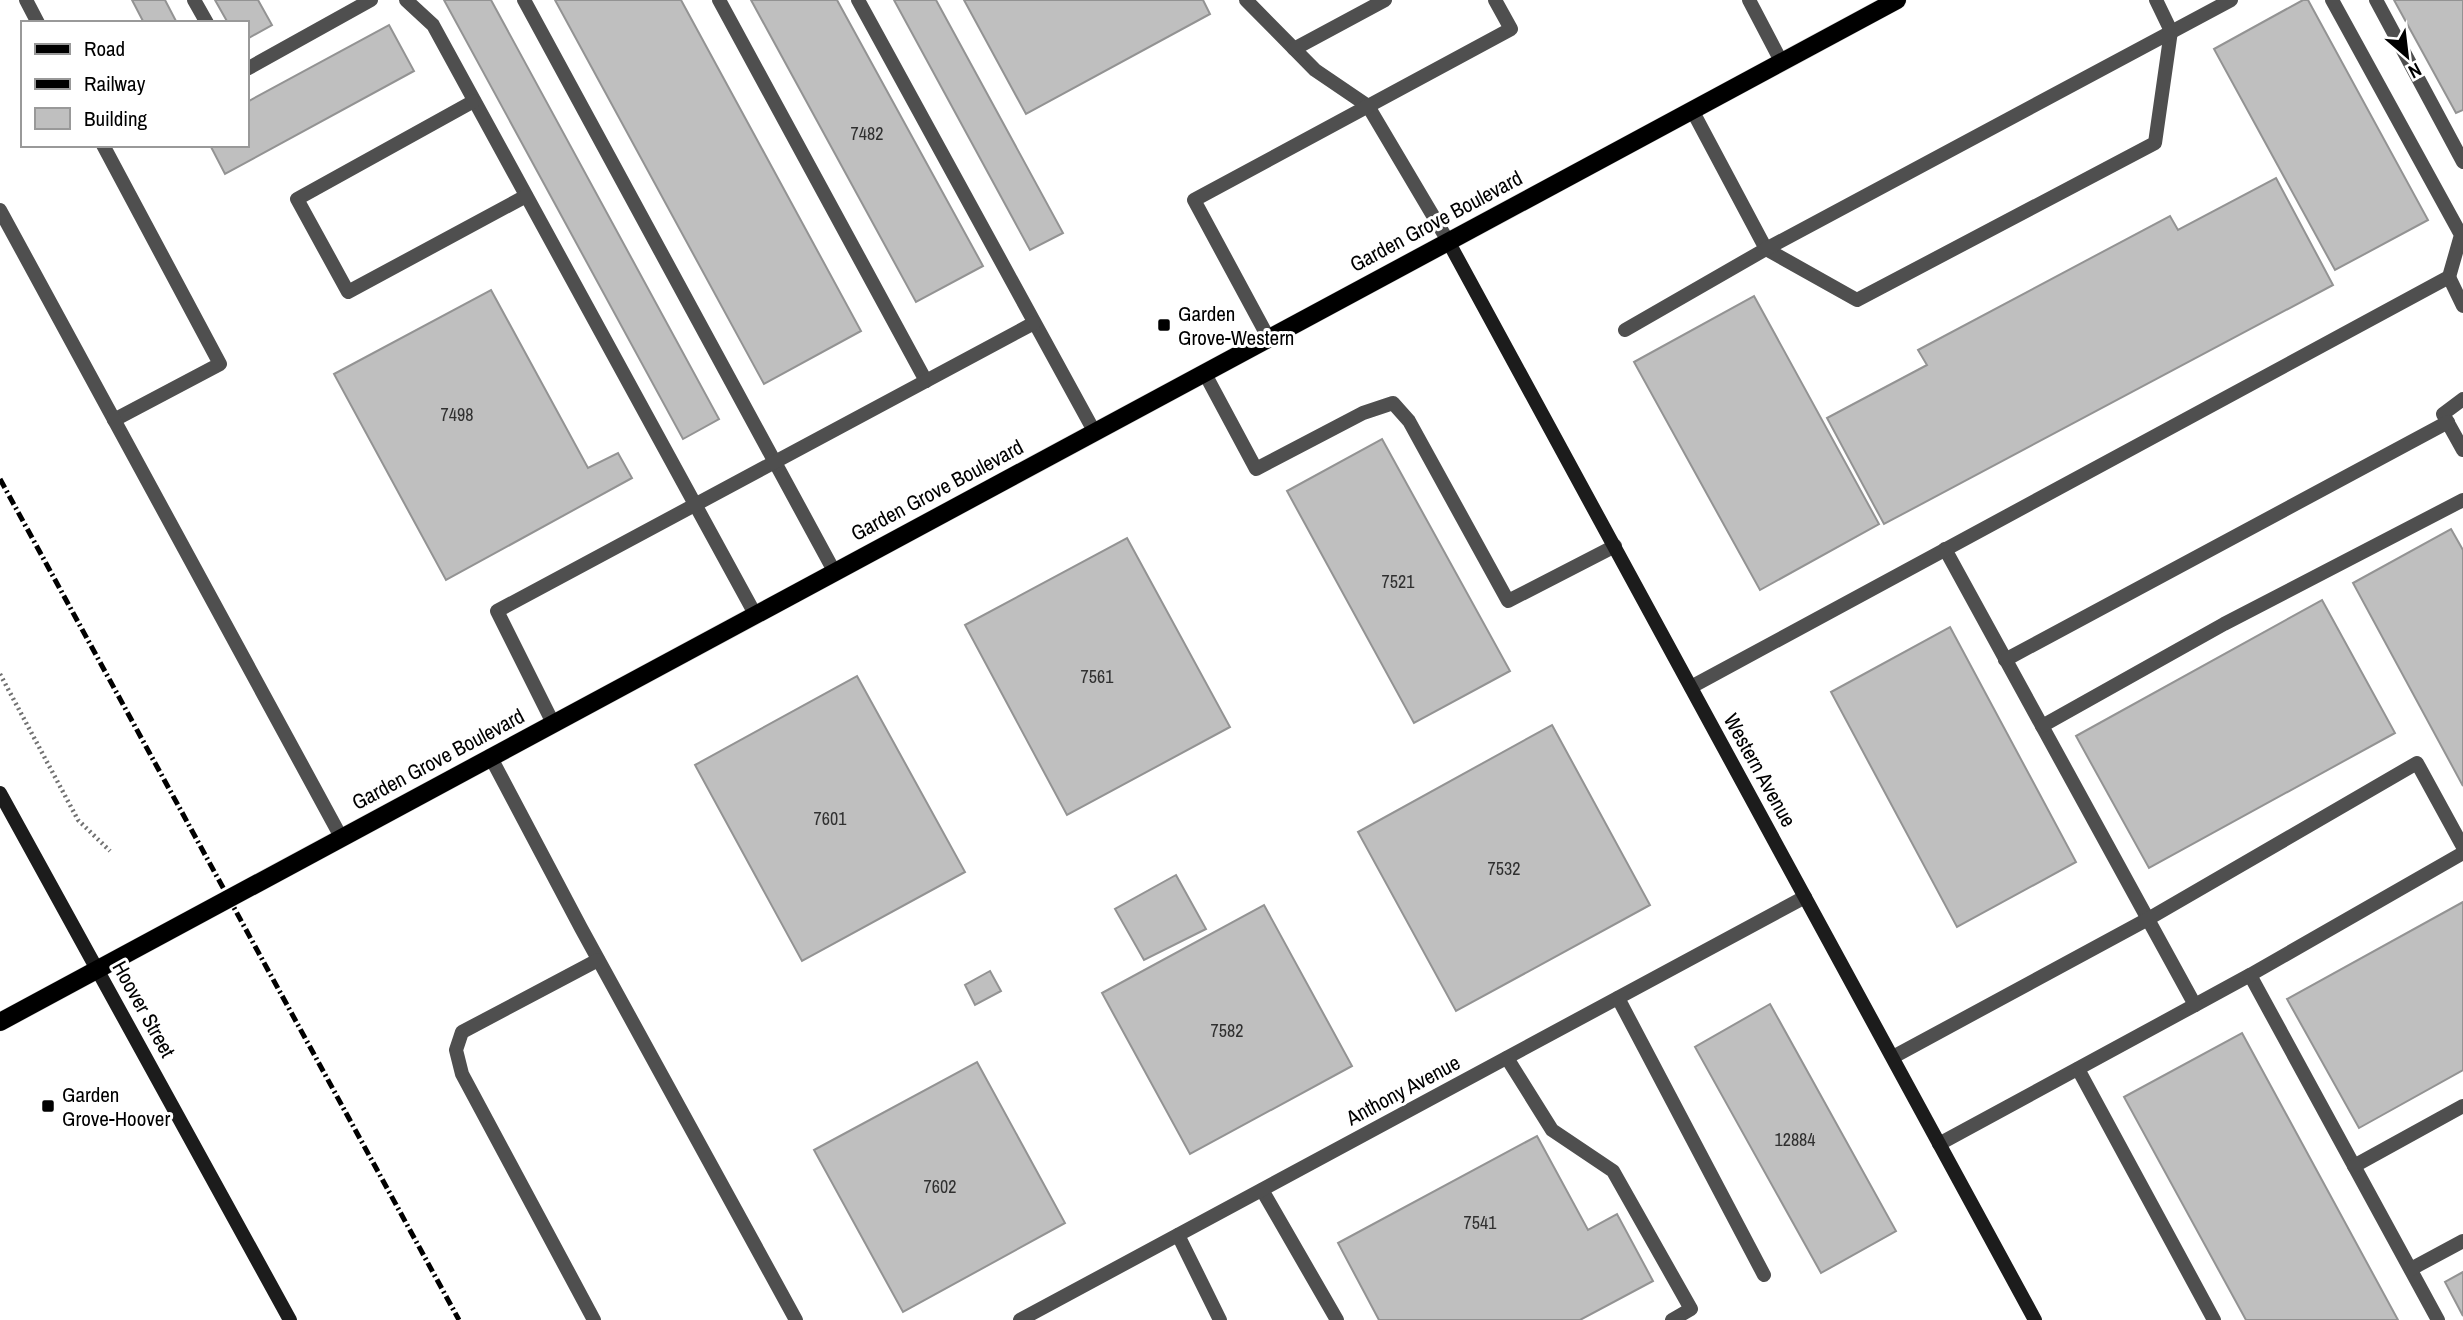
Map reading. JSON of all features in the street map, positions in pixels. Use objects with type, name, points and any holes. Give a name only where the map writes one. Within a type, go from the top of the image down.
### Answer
[{"type":"main road","name":"Garden Grove Boulevard","points":[[0,1021],[1897,0]]},
{"type":"street","points":[[26,0],[37,21]]},
{"type":"street","points":[[194,0],[206,21]]},
{"type":"street","points":[[248,68],[372,0]]},
{"type":"street","points":[[406,0],[433,25],[755,614]]},
{"type":"street","points":[[524,0],[834,571]]},
{"type":"street","points":[[719,0],[926,381]]},
{"type":"street","points":[[858,0],[1094,431]]},
{"type":"street","points":[[1246,0],[1315,70],[1368,106],[1448,241]]},
{"type":"street","points":[[1294,48],[1385,0]]},
{"type":"street","points":[[1268,337],[1195,200],[1511,29],[1495,0]]},
{"type":"street","points":[[1749,0],[1782,63]]},
{"type":"street","points":[[1692,110],[1766,249],[1857,300],[2155,143],[2171,31],[2155,0]]},
{"type":"street","points":[[1625,330],[1766,249],[2231,0]]},
{"type":"street","points":[[2332,0],[2461,235],[2449,277],[2463,306]]},
{"type":"street","points":[[2376,0],[2463,162]]},
{"type":"street","points":[[474,101],[297,199],[348,292],[526,196]]},
{"type":"street","points":[[104,147],[220,364],[114,420]]},
{"type":"street","points":[[0,210],[341,837]]},
{"type":"street","name":"Western Avenue","points":[[1448,241],[2035,1320]]},
{"type":"street","points":[[1691,687],[2449,277]]},
{"type":"street","points":[[553,723],[497,611],[1034,323]]},
{"type":"street","points":[[1204,372],[1256,469],[1363,413],[1393,403],[1409,421],[1508,601],[1615,546]]},
{"type":"street","points":[[2463,399],[2443,414],[2463,450]]},
{"type":"street","points":[[2005,660],[2448,422]]},
{"type":"street","points":[[2042,726],[2224,624],[2463,500]]},
{"type":"street","points":[[1945,550],[2195,1005]]},
{"type":"street","points":[[490,756],[598,960],[796,1320]]},
{"type":"street","points":[[1893,1057],[2148,919],[2417,763],[2463,847]]},
{"type":"street","name":"Hoover Street","points":[[0,793],[290,1320]]},
{"type":"street","points":[[1939,1144],[2250,975],[2463,853]]},
{"type":"street","name":"Anthony Avenue","points":[[1020,1320],[1805,897]]},
{"type":"street","points":[[594,1320],[462,1073],[456,1050],[462,1032],[598,960]]},
{"type":"street","points":[[2250,975],[2438,1320]]},
{"type":"street","points":[[1618,998],[1764,1275]]},
{"type":"street","points":[[1507,1058],[1552,1130],[1613,1171],[1690,1309],[1672,1320]]},
{"type":"street","points":[[2078,1069],[2214,1320]]},
{"type":"street","points":[[2354,1166],[2463,1106]]},
{"type":"street","points":[[1262,1190],[1337,1320]]},
{"type":"street","points":[[1178,1235],[1220,1320]]},
{"type":"street","points":[[2411,1269],[2463,1241]]},
{"type":"path","points":[[0,674],[78,820],[110,851]]},
{"type":"building","points":[[132,0],[165,0],[176,21],[143,21]]},
{"type":"building","points":[[215,0],[258,0],[272,25],[248,38],[248,21],[227,21]]},
{"type":"building","points":[[444,0],[491,0],[719,419],[683,439]]},
{"type":"building","points":[[555,0],[681,0],[861,331],[764,384]]},
{"type":"building","points":[[751,0],[837,0],[983,266],[916,302]]},
{"type":"building","points":[[894,0],[936,0],[1063,233],[1030,250]]},
{"type":"building","points":[[964,0],[1203,0],[1210,14],[1026,114]]},
{"type":"building","points":[[2303,0],[2308,0],[2428,220],[2335,270],[2214,49]]},
{"type":"building","points":[[2394,0],[2463,0],[2463,110],[2456,113]]},
{"type":"building","points":[[389,25],[414,71],[225,174],[211,147],[248,147],[248,101]]},
{"type":"building","points":[[2276,178],[2333,285],[1884,524],[1827,418],[1927,365],[1918,350],[2170,216],[2178,230]]},
{"type":"building","points":[[491,290],[588,468],[618,453],[632,478],[446,580],[334,374]]},
{"type":"building","points":[[1754,296],[1879,524],[1760,590],[1634,362]]},
{"type":"building","points":[[1382,439],[1510,671],[1414,723],[1287,491]]},
{"type":"building","points":[[2451,529],[2463,550],[2463,786],[2353,583]]},
{"type":"building","points":[[1127,538],[1230,727],[1067,815],[965,625]]},
{"type":"building","points":[[2322,600],[2395,733],[2149,868],[2076,736]]},
{"type":"building","points":[[1950,627],[2076,862],[1957,927],[1831,692]]},
{"type":"building","points":[[857,676],[965,872],[802,961],[695,765]]},
{"type":"building","points":[[1552,725],[1650,905],[1456,1011],[1358,832]]},
{"type":"building","points":[[1176,875],[1206,929],[1144,960],[1115,909]]},
{"type":"building","points":[[2463,902],[2463,1070],[2359,1128],[2287,999]]},
{"type":"building","points":[[1264,905],[1352,1066],[1190,1154],[1102,993]]},
{"type":"building","points":[[990,971],[1001,991],[975,1005],[965,985]]},
{"type":"building","points":[[1770,1004],[1896,1231],[1821,1273],[1695,1047]]},
{"type":"building","points":[[2242,1033],[2398,1320],[2246,1320],[2124,1097]]},
{"type":"building","points":[[977,1062],[1065,1223],[903,1312],[814,1150]]},
{"type":"building","points":[[1537,1136],[1588,1230],[1617,1214],[1653,1281],[1580,1320],[1379,1320],[1338,1243]]},
{"type":"building","points":[[2463,1272],[2463,1316],[2445,1282]]},
{"type":"railway","points":[[0,479],[459,1320]]},
{"type":"place","name":"Garden Grove-Western","points":[[1164,325]]},
{"type":"place","name":"Garden Grove-Hoover","points":[[48,1106]]}]
